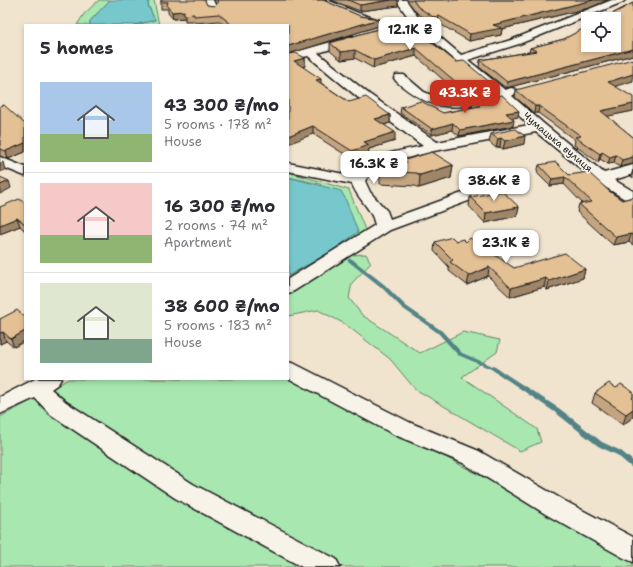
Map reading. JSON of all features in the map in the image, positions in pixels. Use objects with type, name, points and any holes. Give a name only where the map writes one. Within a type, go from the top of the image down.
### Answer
[{"type":"street","points":[[319,0],[364,19],[400,25]]},
{"type":"street","name":"Чумацька вулиця","points":[[401,0],[416,22],[459,59],[503,94],[539,127],[602,179],[633,198]]},
{"type":"street","points":[[459,59],[515,42],[620,0]]},
{"type":"street","points":[[376,33],[400,25],[416,22]]},
{"type":"street","points":[[289,57],[361,37]]},
{"type":"street","points":[[310,52],[365,97],[434,147]]},
{"type":"street","points":[[400,78],[416,92],[426,98],[451,103],[503,94],[526,88]]},
{"type":"street","points":[[358,181],[363,172],[386,159],[434,147],[539,127]]},
{"type":"street","points":[[0,161],[24,172]]},
{"type":"street","points":[[289,167],[358,181]]},
{"type":"street","points":[[602,179],[633,169]]},
{"type":"street","points":[[289,286],[384,227],[520,177]]},
{"type":"street","points":[[358,181],[363,193],[381,214],[384,227]]},
{"type":"street","points":[[289,370],[403,429],[472,458],[556,508],[633,550]]},
{"type":"street","points":[[0,406],[44,383],[58,408],[184,491],[327,567]]},
{"type":"green space","points":[[99,0],[110,0],[90,21],[90,24],[78,24],[84,14]]},
{"type":"green space","points":[[149,0],[154,0],[159,24],[139,24],[155,20],[148,5]]},
{"type":"green space","points":[[289,172],[349,190],[366,232],[289,280],[289,275],[332,251],[358,231],[320,184],[289,177]]},
{"type":"green space","points":[[366,254],[371,263],[352,283],[349,298],[362,315],[420,353],[463,332],[500,340],[497,352],[462,377],[537,429],[541,442],[520,451],[415,389],[390,359],[345,324],[318,310],[289,316],[289,295],[352,255]]},
{"type":"green space","points":[[289,374],[633,557],[633,567],[0,567],[0,417],[42,395],[66,380],[289,380]]},
{"type":"water","points":[[110,0],[149,0],[148,6],[155,20],[138,24],[90,24],[90,21]]},
{"type":"water","points":[[289,177],[341,191],[358,232],[332,251],[289,275]]},
{"type":"building","points":[[161,0],[205,0],[207,5],[214,6],[218,3],[217,0],[323,0],[360,16],[379,19],[289,46],[289,24],[231,24],[219,14],[194,16],[194,14],[184,15],[184,11],[172,12],[167,6],[168,2],[161,2]]},
{"type":"building","points":[[348,0],[391,0],[360,5]]},
{"type":"building","points":[[413,0],[593,0],[493,25],[502,28],[470,34],[439,16],[433,17],[418,7]]},
{"type":"building","points":[[633,3],[633,49],[507,82],[480,60],[537,51],[530,48],[564,39],[581,30],[581,52],[621,52],[621,12],[616,12]]},
{"type":"building","points":[[395,24],[409,24],[456,62],[464,61],[492,84],[464,89],[416,48],[374,60],[355,50],[341,52],[330,43]]},
{"type":"building","points":[[296,53],[305,58],[294,61],[321,79],[316,80],[349,102],[366,97],[390,115],[375,119],[395,132],[364,142],[369,145],[352,151],[313,126],[289,136],[289,54]]},
{"type":"building","points":[[633,59],[633,74],[608,82],[633,97],[633,104],[601,111],[633,137],[633,157],[622,160],[616,155],[610,157],[602,152],[600,154],[575,137],[581,136],[539,106],[535,106],[516,90]]},
{"type":"building","points":[[502,95],[519,111],[506,113],[514,120],[460,130],[453,123],[432,129],[401,107],[421,101],[443,113],[480,106],[473,100]]},
{"type":"building","points":[[4,105],[24,123],[24,143],[6,151],[0,149],[0,106]]},
{"type":"building","points":[[515,129],[525,136],[505,141],[501,138],[498,139],[491,134]]},
{"type":"building","points":[[432,152],[453,165],[420,175],[416,173],[380,171],[407,162],[405,160]]},
{"type":"building","points":[[556,162],[569,175],[588,172],[609,191],[622,200],[633,197],[633,235],[631,234],[616,237],[579,204],[592,202],[565,177],[552,179],[539,165]]},
{"type":"building","points":[[0,177],[9,181],[0,185]]},
{"type":"building","points":[[502,191],[519,207],[486,213],[470,197]]},
{"type":"building","points":[[19,199],[24,202],[24,223],[17,218],[0,225],[0,207]]},
{"type":"building","points":[[452,237],[456,241],[463,239],[466,242],[470,238],[514,268],[565,253],[585,269],[549,281],[546,278],[511,288],[489,267],[469,276],[450,262],[453,260],[435,242]]},
{"type":"building","points":[[17,310],[24,316],[24,332],[11,339],[3,332],[0,333],[0,319]]},
{"type":"building","points":[[609,383],[616,388],[621,384],[633,392],[633,409],[626,414],[595,393]]},
{"type":"waterway","points":[[350,260],[383,286],[404,307],[440,332],[460,354],[493,368],[558,411],[600,444],[619,453],[633,465]]}]
